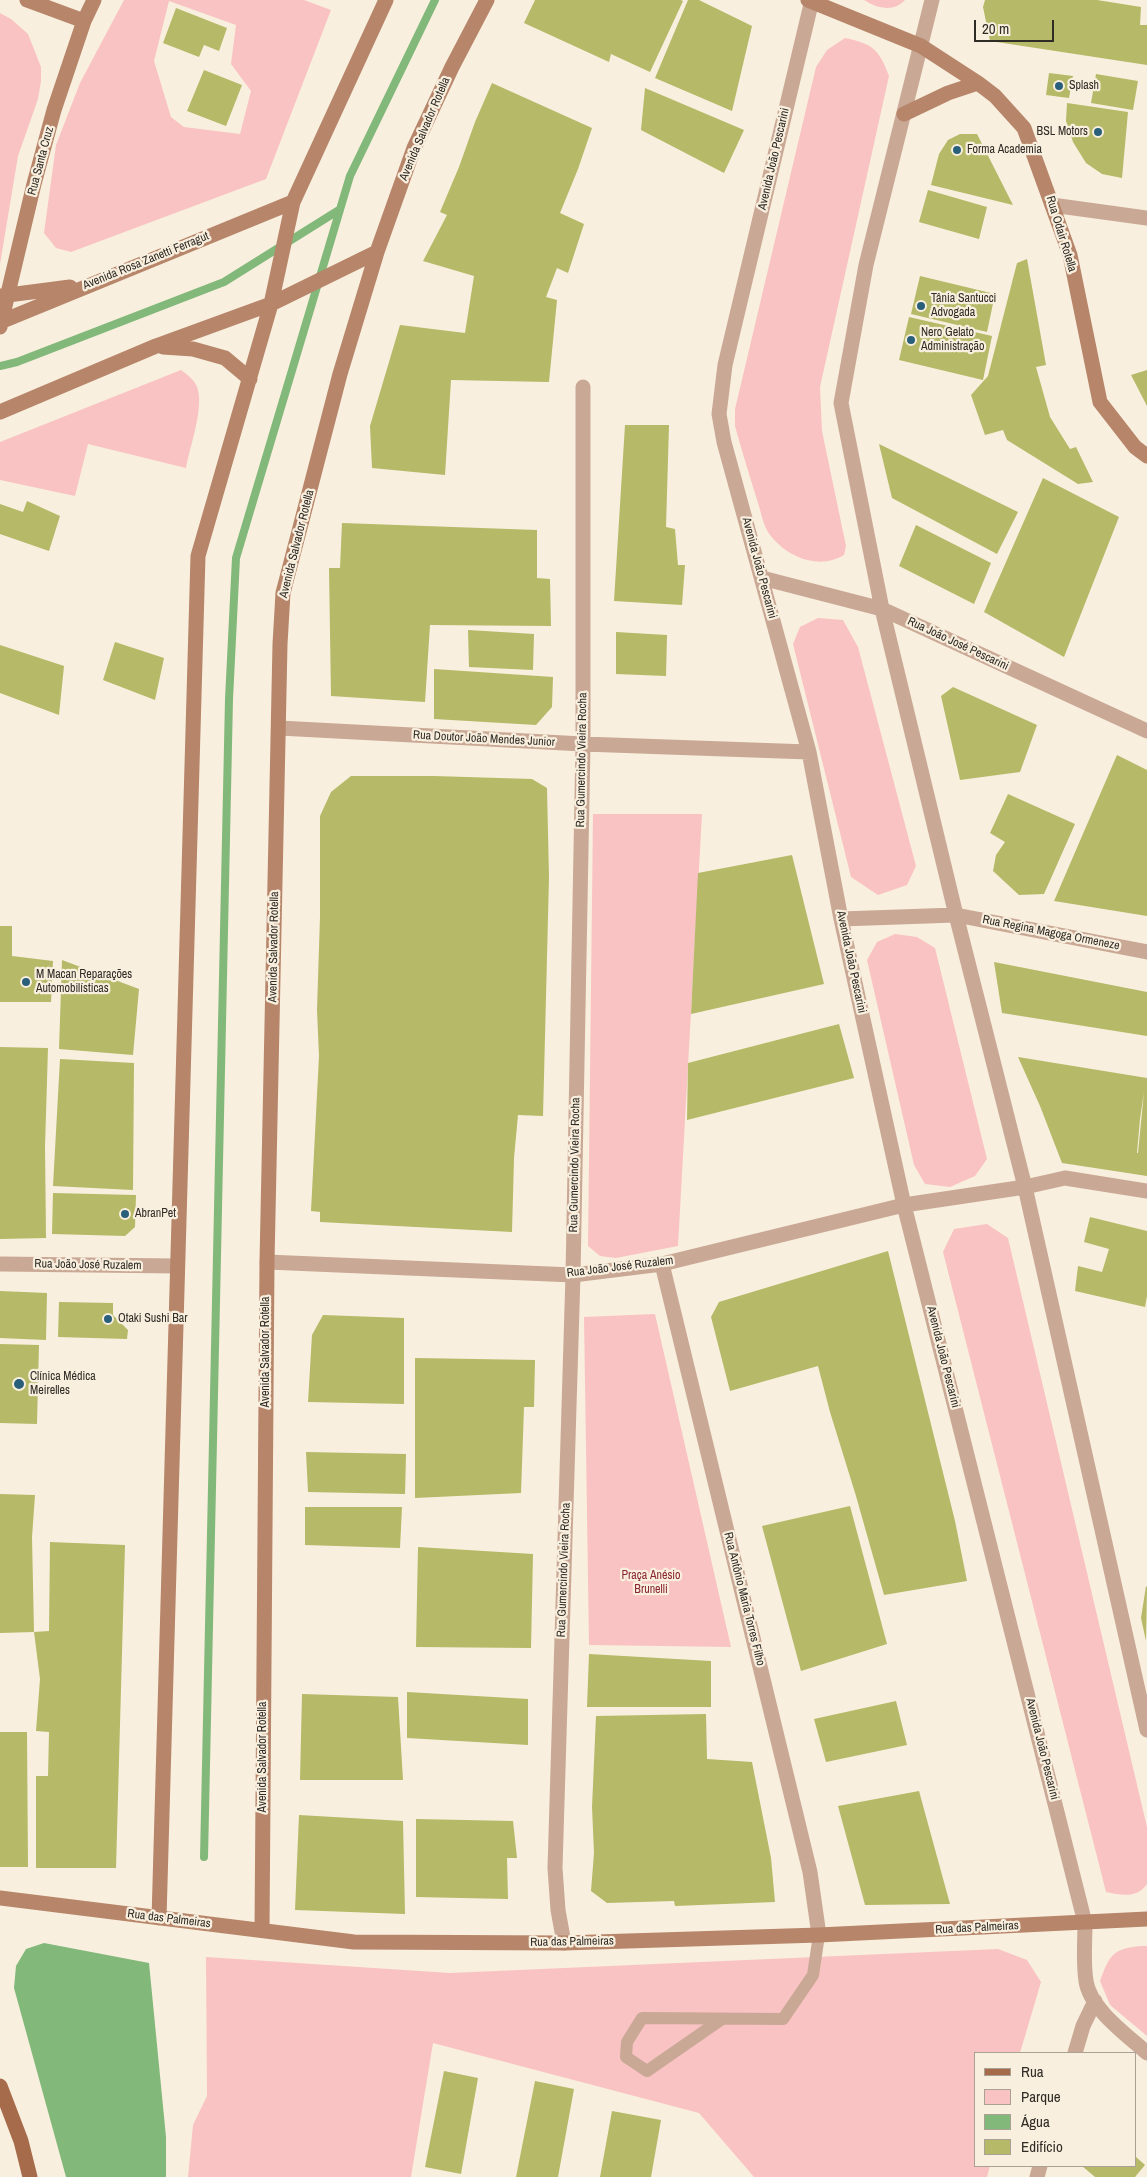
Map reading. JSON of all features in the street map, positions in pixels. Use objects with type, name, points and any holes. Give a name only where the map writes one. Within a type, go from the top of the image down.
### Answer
[{"type":"main road","points":[[0,2086],[21,2141],[30,2177]]},
{"type":"street","points":[[27,0],[84,21]]},
{"type":"street","name":"Rua Santa Cruz","points":[[1,323],[4,295],[54,110],[84,21],[94,0]]},
{"type":"street","points":[[159,1918],[198,556],[271,304],[293,202],[386,0]]},
{"type":"street","name":"Avenida Salvador Rotella","points":[[262,1930],[267,1262],[280,644],[283,593],[338,383],[376,252],[414,148],[452,67],[487,0]]},
{"type":"street","points":[[932,0],[866,265],[841,403],[882,609],[1024,1187],[1147,1730]]},
{"type":"street","name":"Rua Odair Rotella","points":[[810,1],[921,46],[995,96],[1024,128],[1070,255],[1100,402],[1135,447],[1147,456]]},
{"type":"street","name":"Avenida João Pescarini","points":[[810,1],[725,365],[719,414],[724,442],[809,752],[841,919],[904,1205],[1085,1923],[1086,1980],[1090,1994],[1106,2017],[1147,2053]]},
{"type":"street","points":[[904,114],[948,93],[978,83]]},
{"type":"street","name":"Avenida Rosa Zanetti Ferragut","points":[[1,323],[89,284],[293,202]]},
{"type":"street","points":[[1052,205],[1147,218]]},
{"type":"street","points":[[0,412],[156,346],[271,304],[376,252]]},
{"type":"street","points":[[4,295],[89,284]]},
{"type":"street","points":[[156,346],[193,348],[224,358],[250,379]]},
{"type":"street","name":"Rua Gumercindo Vieira Rocha","points":[[564,1943],[558,1910],[555,1868],[573,1275],[583,744],[583,387]]},
{"type":"street","name":"Rua João José Pescarini","points":[[762,578],[882,609],[1147,731]]},
{"type":"street","name":"Rua Doutor João Mendes Junior","points":[[279,728],[583,744],[809,752]]},
{"type":"street","name":"Rua Regina Magoga Ormeneze","points":[[841,919],[956,915],[1147,952]]},
{"type":"street","name":"Rua João José Ruzalem","points":[[267,1262],[573,1275],[662,1264],[904,1205],[1024,1187],[1065,1178],[1147,1191]]},
{"type":"street","name":"Rua João José Ruzalem","points":[[0,1264],[177,1266]]},
{"type":"street","name":"Rua Antônio Maria Torres Filho","points":[[662,1264],[810,1872],[818,1935]]},
{"type":"street","name":"Rua das Palmeiras","points":[[0,1898],[354,1942],[564,1943],[818,1935],[1147,1919]]},
{"type":"street","points":[[1075,2052],[1083,2026],[1095,2001]]},
{"type":"lane","points":[[722,2019],[647,2071],[626,2057],[628,2042],[642,2018],[783,2019],[813,1975],[818,1935]]},
{"type":"green space","points":[[124,0],[304,0],[331,10],[266,179],[71,252],[56,248],[44,233],[56,145],[80,83]],"holes":[[[169,1],[236,25],[231,64],[251,91],[240,134],[184,127],[171,117],[154,61]]]},
{"type":"green space","points":[[864,0],[905,0],[895,7],[885,8]]},
{"type":"green space","points":[[0,13],[11,19],[28,34],[41,67],[41,81],[38,99],[18,156],[0,264]]},
{"type":"green space","points":[[845,38],[874,49],[882,60],[889,76],[820,387],[822,431],[846,546],[844,555],[834,560],[823,562],[813,561],[792,554],[775,541],[766,529],[735,426],[735,409],[816,67],[827,50]]},
{"type":"green space","points":[[181,370],[195,384],[199,398],[199,408],[186,468],[88,444],[75,496],[0,480],[0,442]]},
{"type":"green space","points":[[818,618],[843,620],[858,647],[916,866],[907,885],[878,895],[851,877],[793,644],[800,627]]},
{"type":"green space","points":[[593,814],[702,814],[678,1246],[616,1258],[600,1256],[588,1246]]},
{"type":"green space","points":[[895,934],[917,937],[935,948],[987,1159],[975,1176],[950,1187],[925,1184],[914,1165],[867,960],[877,942]]},
{"type":"green space","points":[[987,1224],[1008,1238],[1147,1827],[1147,1884],[1143,1889],[1134,1894],[1123,1895],[1106,1892],[943,1252],[954,1229]]},
{"type":"green space","name":"Praça Anésio Brunelli","points":[[655,1314],[731,1647],[589,1645],[584,1317]]},
{"type":"green space","points":[[1147,1946],[1147,2036],[1110,2005],[1100,1981],[1113,1955],[1124,1949]]},
{"type":"green space","points":[[998,1949],[1027,1960],[1041,1982],[1020,2052],[974,2052],[974,2167],[990,2167],[987,2177],[754,2177],[699,2113],[433,2043],[411,2177],[188,2177],[193,2125],[207,2096],[206,1957],[450,1973]]},
{"type":"water","points":[[44,1943],[149,1963],[166,2137],[166,2177],[66,2177],[14,1988],[16,1966],[26,1949]]},
{"type":"building","points":[[535,0],[683,1],[650,72],[611,54],[609,62],[524,23]]},
{"type":"building","points":[[688,0],[699,0],[752,26],[732,111],[655,78]]},
{"type":"building","points":[[985,0],[1097,0],[1141,7],[1140,25],[1147,25],[1147,65],[990,41],[983,7]]},
{"type":"building","points":[[176,8],[227,28],[219,51],[204,45],[199,57],[163,43]]},
{"type":"building","points":[[204,70],[242,85],[226,126],[187,111]]},
{"type":"building","name":"Splash","points":[[1049,73],[1073,76],[1069,98],[1046,95]]},
{"type":"building","points":[[1096,74],[1138,81],[1133,110],[1091,103]]},
{"type":"building","points":[[492,83],[592,128],[560,213],[584,224],[568,273],[557,268],[546,297],[557,300],[549,382],[451,380],[445,475],[372,468],[370,426],[400,325],[465,333],[474,276],[423,261],[447,215],[440,212]]},
{"type":"building","points":[[645,88],[744,130],[724,173],[641,130]]},
{"type":"building","name":"BSL Motors","points":[[1067,103],[1128,112],[1122,178],[1102,174],[1086,163],[1073,142],[1066,121]]},
{"type":"building","points":[[960,134],[977,134],[1013,205],[931,185],[939,154],[948,140]]},
{"type":"building","points":[[928,190],[987,207],[979,239],[919,222]]},
{"type":"building","points":[[1027,259],[1046,365],[1036,367],[1050,417],[1070,449],[1076,447],[1093,482],[1078,484],[1007,440],[1003,430],[985,435],[971,395],[988,376],[1017,263]]},
{"type":"building","points":[[920,276],[995,294],[987,332],[911,314]]},
{"type":"building","points":[[909,317],[992,336],[983,380],[899,360]]},
{"type":"building","points":[[1147,370],[1147,406],[1131,375]]},
{"type":"building","points":[[625,425],[669,425],[666,527],[675,529],[678,565],[685,565],[682,605],[614,601]]},
{"type":"building","points":[[879,444],[1018,512],[997,554],[892,498]]},
{"type":"building","points":[[1043,478],[1119,517],[1064,657],[984,612]]},
{"type":"building","points":[[27,501],[60,516],[49,551],[0,534],[0,504],[23,512]]},
{"type":"building","points":[[342,523],[537,530],[537,578],[550,579],[551,626],[430,625],[425,702],[331,696],[329,568],[340,568]]},
{"type":"building","points":[[916,525],[991,563],[974,604],[899,566]]},
{"type":"building","points":[[468,630],[534,634],[533,670],[469,667]]},
{"type":"building","points":[[616,632],[667,635],[666,676],[616,674]]},
{"type":"building","points":[[115,642],[164,658],[155,700],[103,680]]},
{"type":"building","points":[[0,645],[64,666],[59,715],[0,693]]},
{"type":"building","points":[[434,669],[553,677],[552,707],[536,725],[434,719]]},
{"type":"building","points":[[953,687],[1037,725],[1020,772],[960,780],[941,696]]},
{"type":"building","points":[[1117,755],[1147,770],[1147,916],[1054,901]]},
{"type":"building","points":[[351,776],[532,779],[547,788],[549,877],[543,1116],[518,1115],[514,1158],[512,1232],[320,1222],[320,1212],[311,1211],[319,1056],[317,1010],[320,917],[320,816],[331,792]]},
{"type":"building","points":[[1008,794],[1075,824],[1044,894],[1019,895],[993,871],[996,855],[1005,842],[990,833]]},
{"type":"building","points":[[792,855],[824,984],[691,1014],[698,873]]},
{"type":"building","name":"M Macan Reparações Automobilísticas","points":[[0,926],[12,926],[12,956],[53,961],[51,1002],[0,1002]]},
{"type":"building","points":[[62,960],[139,989],[133,1055],[59,1049]]},
{"type":"building","points":[[994,962],[1147,992],[1147,1036],[1002,1013]]},
{"type":"building","points":[[839,1024],[854,1078],[687,1120],[688,1063]]},
{"type":"building","points":[[0,1047],[48,1048],[45,1147],[46,1238],[0,1239]]},
{"type":"building","points":[[1018,1057],[1147,1078],[1147,1176],[1062,1163],[1040,1106]],"holes":[[[1144,1092],[1138,1153],[1140,1119]]]},
{"type":"building","points":[[60,1059],[134,1063],[133,1190],[53,1186]]},
{"type":"building","points":[[53,1193],[136,1195],[135,1227],[125,1236],[52,1234]]},
{"type":"building","points":[[1090,1217],[1147,1231],[1147,1296],[1145,1307],[1075,1291],[1078,1266],[1102,1272],[1109,1249],[1084,1242]]},
{"type":"building","points":[[888,1251],[955,1521],[967,1581],[884,1595],[818,1366],[730,1391],[711,1317],[719,1302]]},
{"type":"building","points":[[0,1291],[47,1293],[46,1340],[0,1338]]},
{"type":"building","points":[[59,1302],[113,1303],[113,1315],[128,1330],[127,1339],[58,1337]]},
{"type":"building","points":[[323,1315],[404,1318],[404,1404],[308,1402],[312,1335]]},
{"type":"building","name":"Clínica Médica Meirelles","points":[[0,1344],[39,1345],[37,1424],[0,1423]]},
{"type":"building","points":[[415,1358],[535,1360],[534,1407],[524,1407],[521,1493],[415,1498]]},
{"type":"building","points":[[306,1452],[406,1454],[405,1494],[308,1492]]},
{"type":"building","points":[[0,1494],[35,1495],[32,1537],[34,1632],[0,1633]]},
{"type":"building","points":[[850,1506],[887,1644],[801,1671],[762,1526]]},
{"type":"building","points":[[305,1507],[402,1507],[400,1548],[305,1545]]},
{"type":"building","points":[[50,1542],[125,1545],[116,1868],[36,1868],[36,1776],[48,1776],[49,1732],[36,1731],[40,1679],[34,1632],[49,1631]]},
{"type":"building","points":[[418,1547],[533,1554],[531,1648],[416,1647]]},
{"type":"building","points":[[1147,1587],[1146,1641],[1141,1618]]},
{"type":"building","points":[[589,1654],[711,1661],[711,1707],[587,1707]]},
{"type":"building","points":[[407,1692],[528,1699],[528,1745],[407,1738]]},
{"type":"building","points":[[302,1694],[398,1697],[403,1780],[300,1780]]},
{"type":"building","points":[[896,1701],[907,1745],[826,1762],[814,1719]]},
{"type":"building","points":[[706,1714],[707,1759],[752,1762],[771,1858],[775,1902],[675,1906],[674,1901],[607,1903],[591,1891],[594,1853],[592,1807],[596,1716]]},
{"type":"building","points":[[0,1732],[27,1732],[28,1867],[0,1867]]},
{"type":"building","points":[[919,1791],[950,1904],[865,1905],[838,1806]]},
{"type":"building","points":[[299,1815],[403,1821],[405,1914],[295,1910]]},
{"type":"building","points":[[416,1819],[513,1821],[517,1858],[507,1858],[508,1899],[416,1897]]},
{"type":"building","points":[[444,2071],[478,2078],[461,2174],[425,2167]]},
{"type":"building","points":[[535,2081],[574,2089],[558,2177],[516,2177]]},
{"type":"building","points":[[612,2111],[661,2120],[651,2177],[600,2177]]},
{"type":"building","points":[[1137,2158],[1145,2165],[1135,2177],[1095,2177],[1083,2167],[1137,2167]]},
{"type":"waterway","points":[[204,1857],[229,699],[236,558],[350,176],[435,0]]},
{"type":"waterway","points":[[0,366],[17,362],[224,282],[339,210]]},
{"type":"place","name":"Splash","points":[[1059,86]]},
{"type":"place","name":"BSL Motors","points":[[1098,132]]},
{"type":"place","name":"Forma Academia","points":[[957,150]]},
{"type":"place","name":"Tânia Santucci Advogada","points":[[921,306]]},
{"type":"place","name":"Nero Gelato Administração","points":[[911,340]]},
{"type":"place","name":"M Macan Reparações Automobilísticas","points":[[26,982]]},
{"type":"place","name":"AbranPet","points":[[125,1214]]},
{"type":"place","name":"Otaki Sushi Bar","points":[[108,1319]]},
{"type":"place","name":"Clínica Médica Meirelles","points":[[19,1384]]}]
